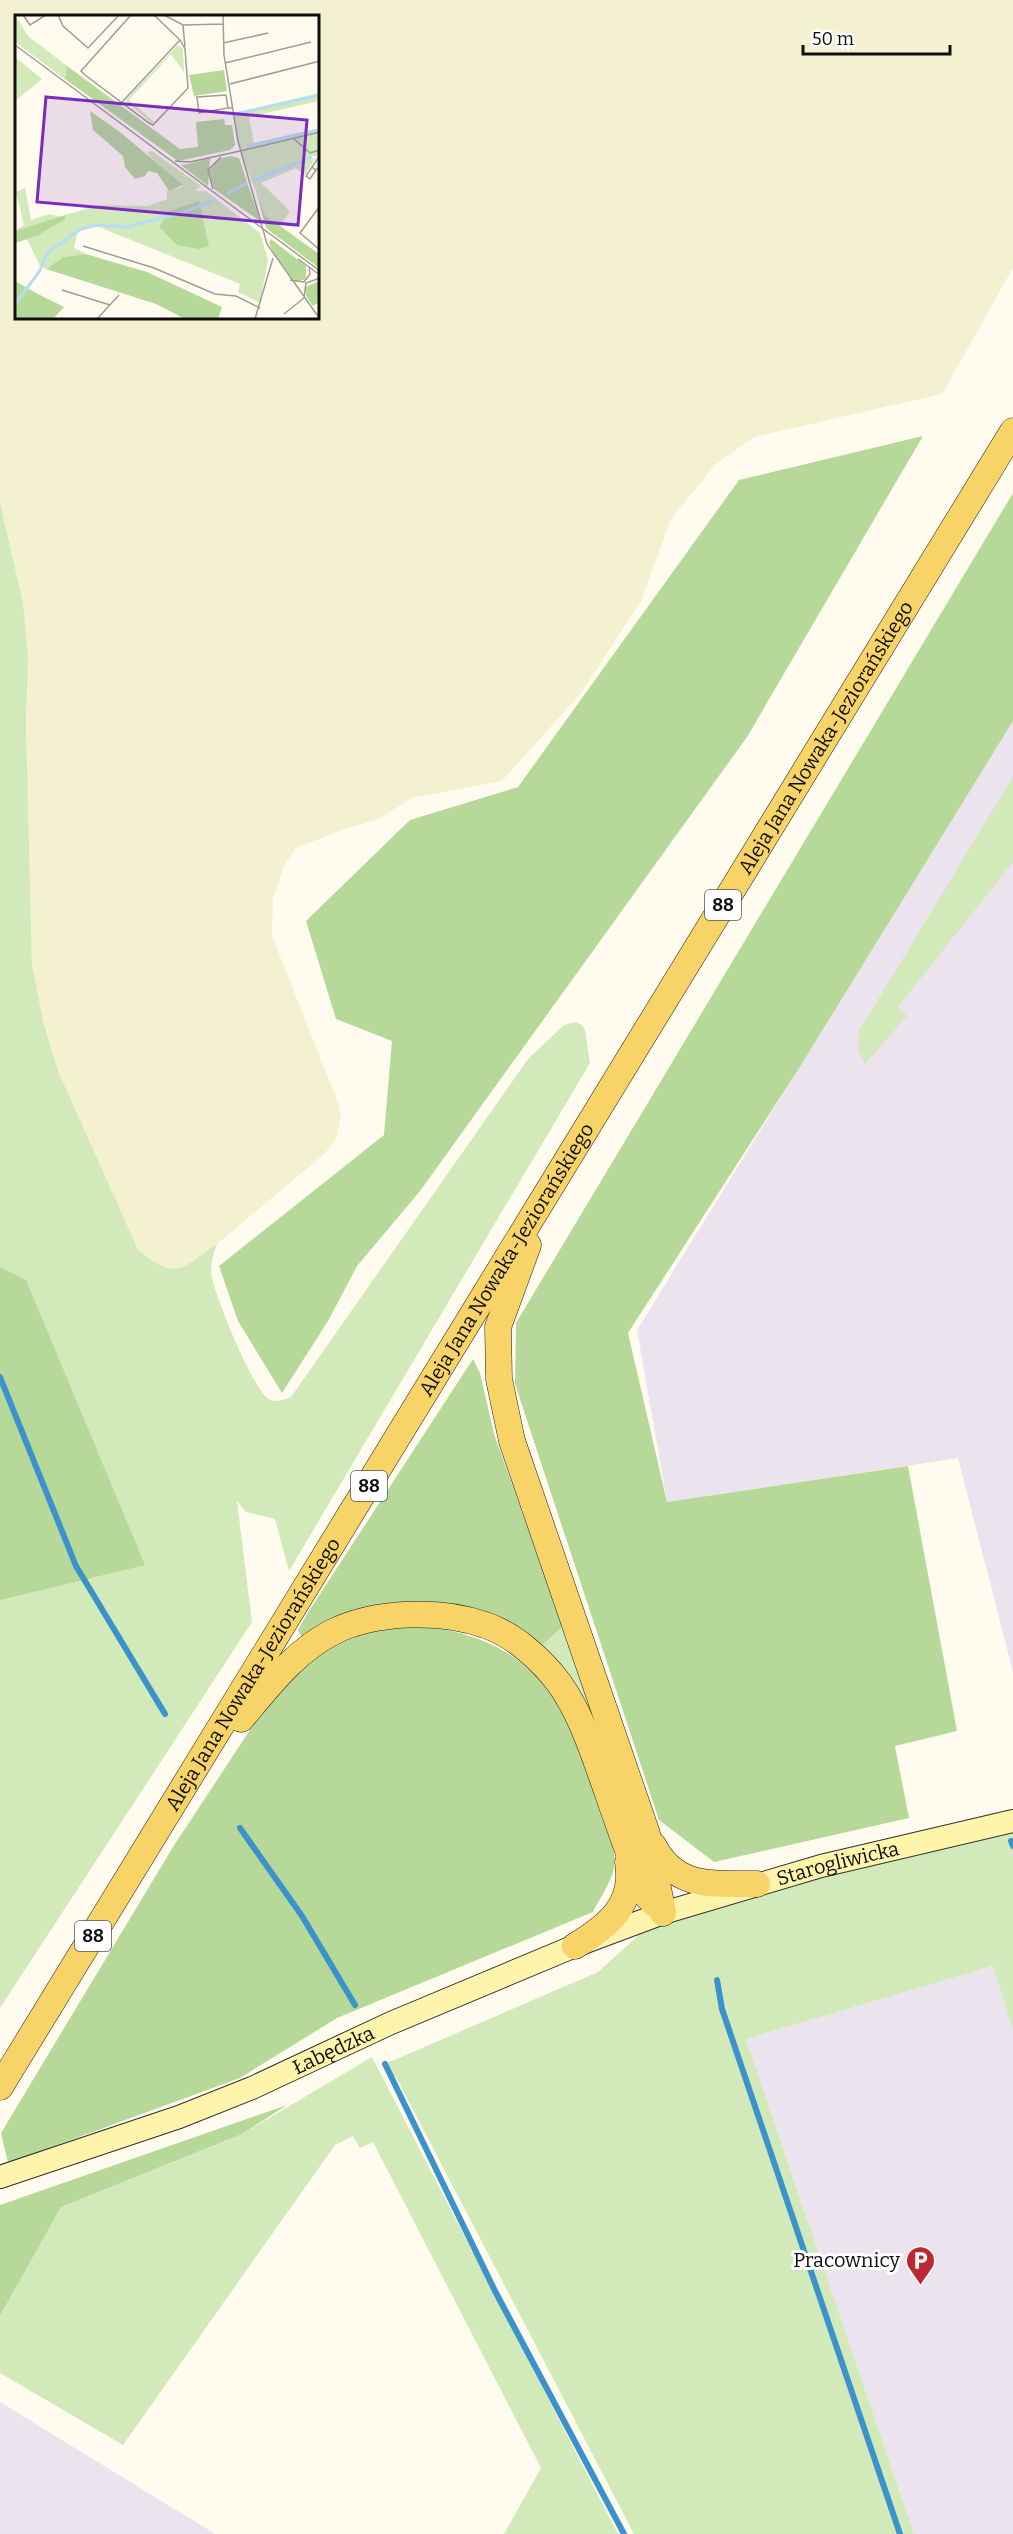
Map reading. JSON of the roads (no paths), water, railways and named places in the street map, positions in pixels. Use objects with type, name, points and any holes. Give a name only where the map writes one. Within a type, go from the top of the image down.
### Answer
[{"type":"main road","name":"Aleja Jana Nowaka-Jeziorańskiego","points":[[0,2087],[1013,431]]},
{"type":"main road","points":[[551,1187],[498,1327],[498,1379],[512,1441],[636,1839],[663,1913]]},
{"type":"main road","points":[[186,1785],[282,1671],[311,1646],[334,1631],[396,1614],[450,1618],[485,1624],[537,1658],[559,1683],[578,1714],[636,1839],[680,1876],[699,1882],[757,1884]]},
{"type":"main road","points":[[575,1946],[602,1929],[618,1911],[627,1892],[636,1839]]},
{"type":"street","name":"Starogliwicka","points":[[663,1913],[757,1884],[1013,1821]]},
{"type":"street","name":"Łabędzka","points":[[0,2177],[210,2104],[391,2023],[575,1946],[663,1913]]},
{"type":"waterway","points":[[0,1377],[76,1566],[165,1714]]},
{"type":"waterway","points":[[240,1828],[302,1916],[355,2005]]},
{"type":"waterway","points":[[1011,1841],[1013,1846]]},
{"type":"waterway","points":[[717,1980],[722,2009],[900,2534]]},
{"type":"waterway","points":[[385,2064],[495,2291],[624,2534]]},
{"type":"place","name":"Pracownicy","points":[[921,2286]]}]
